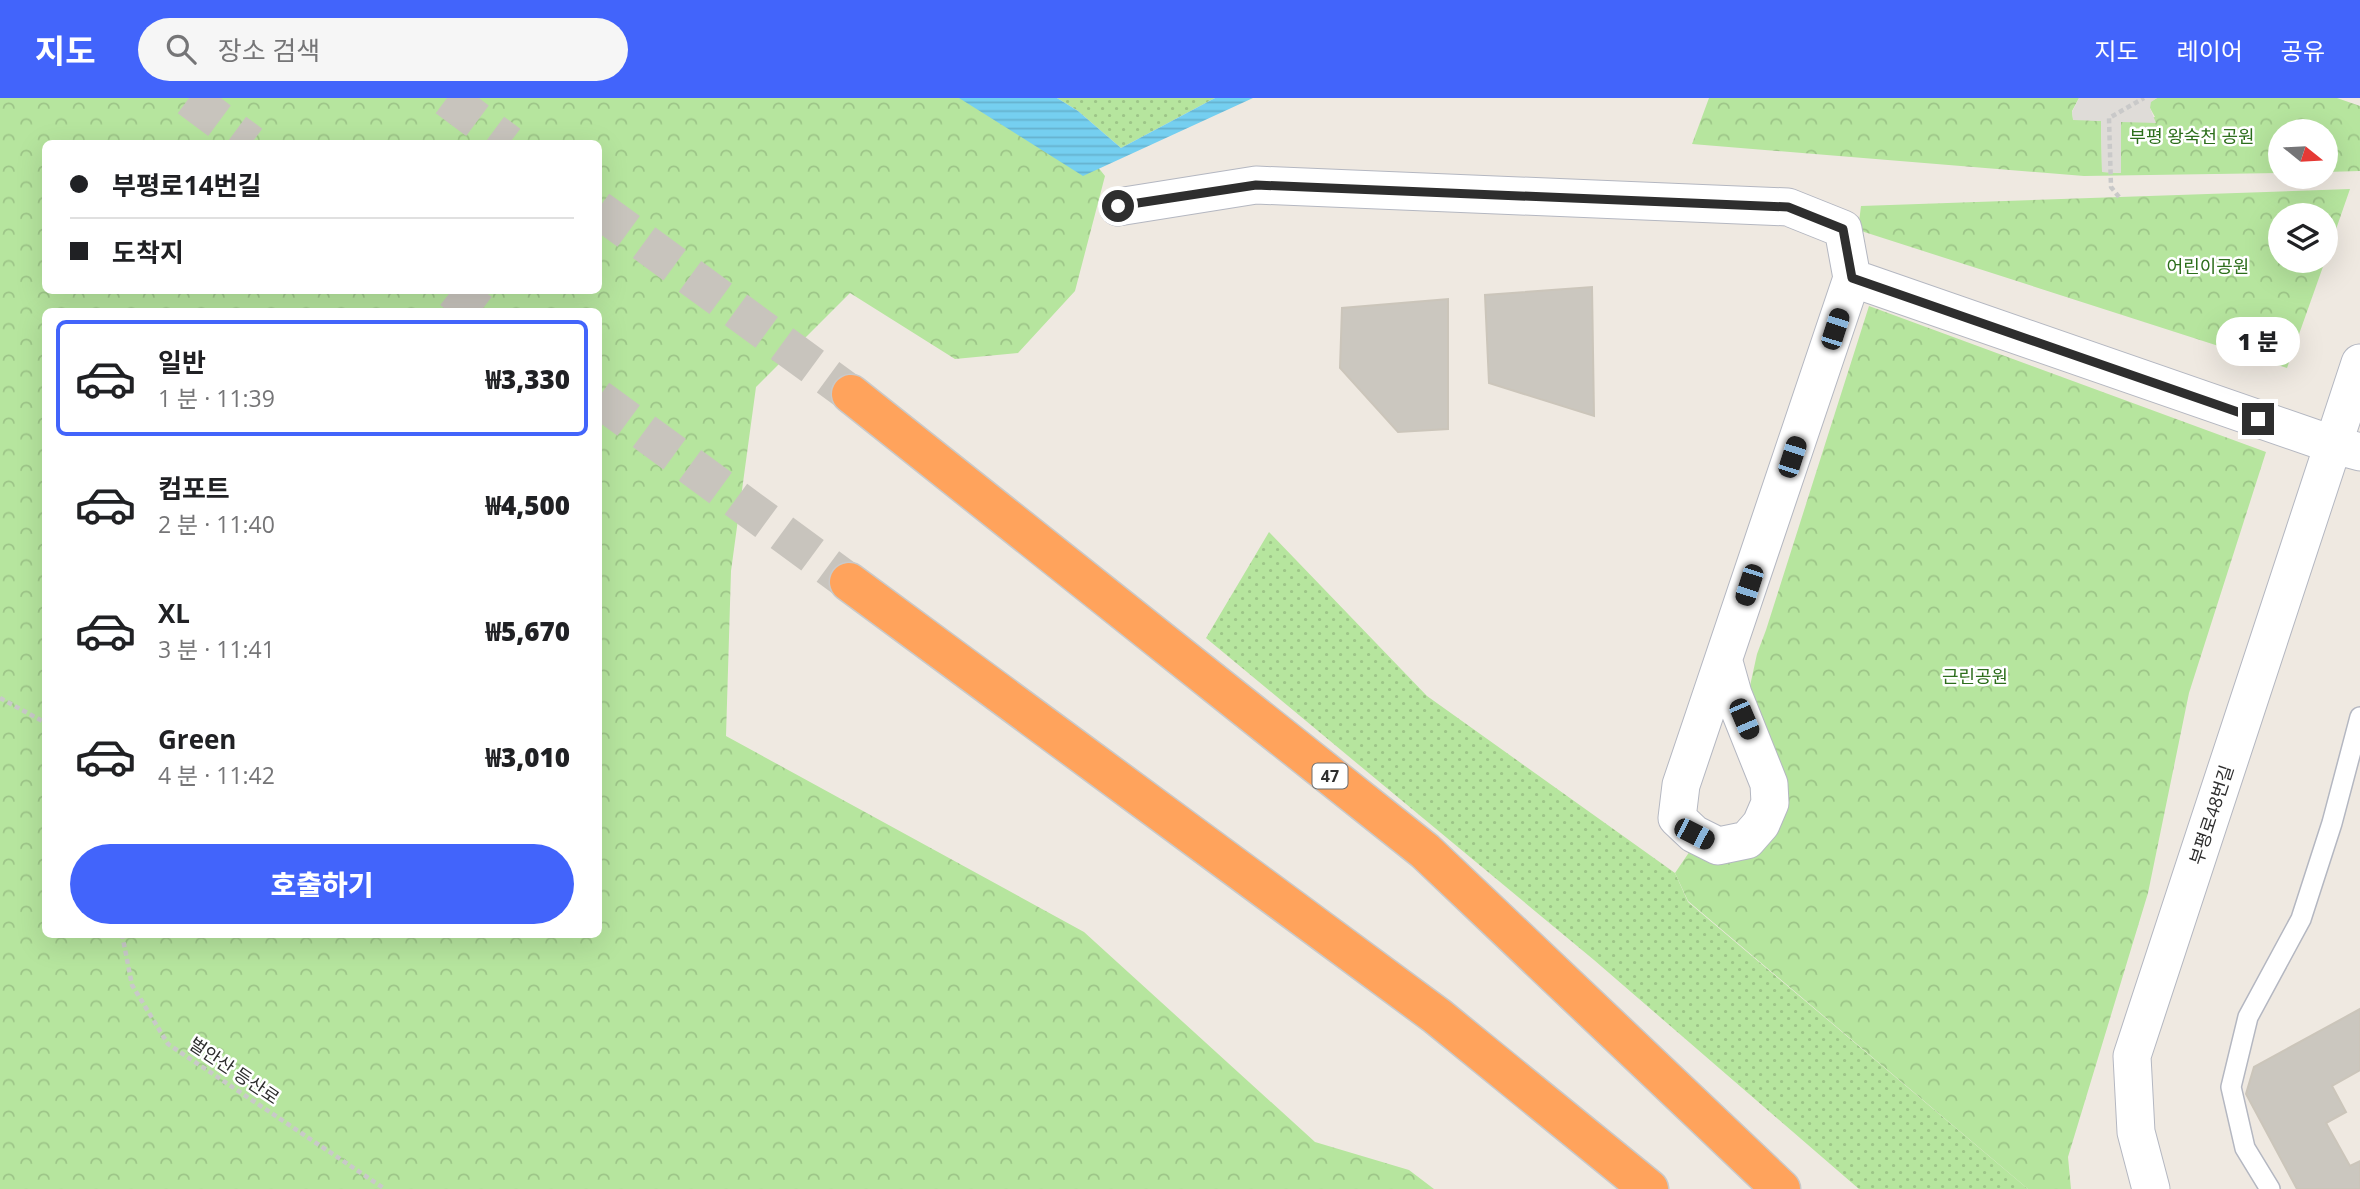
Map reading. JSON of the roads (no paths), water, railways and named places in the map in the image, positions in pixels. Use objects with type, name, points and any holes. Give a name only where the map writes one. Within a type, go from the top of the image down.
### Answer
[{"type":"highway","name":"47","points":[[851,394],[1425,851],[1781,1189]]},
{"type":"highway","points":[[849,582],[1437,1016],[1649,1189]]},
{"type":"street","points":[[1118,206],[1256,185],[1788,207],[1843,229],[1852,278],[1724,662]]},
{"type":"street","points":[[1852,278],[2347,448]]},
{"type":"street","name":"부평로48번길","points":[[2151,1189],[2136,1132],[2132,1056],[2347,448],[2360,363]]},
{"type":"lane","points":[[2270,1189],[2245,1148],[2231,1087],[2248,1017],[2301,919],[2332,823],[2360,717]]},
{"type":"water","points":[[959,98],[1057,98],[1078,111],[1121,148],[1215,98],[1253,98],[1083,176]]},
{"type":"tunnel","points":[[189,98],[246,140]]},
{"type":"tunnel","points":[[447,98],[504,140]]},
{"type":"tunnel","points":[[602,212],[851,394]]},
{"type":"tunnel","points":[[457,294],[475,308]]},
{"type":"tunnel","points":[[602,401],[849,582]]},
{"type":"park label","name":"부평 왕숙천 공원","points":[[2192,137]]},
{"type":"park label","name":"어린이공원","points":[[2208,267]]},
{"type":"park label","name":"근린공원","points":[[1975,677]]}]
